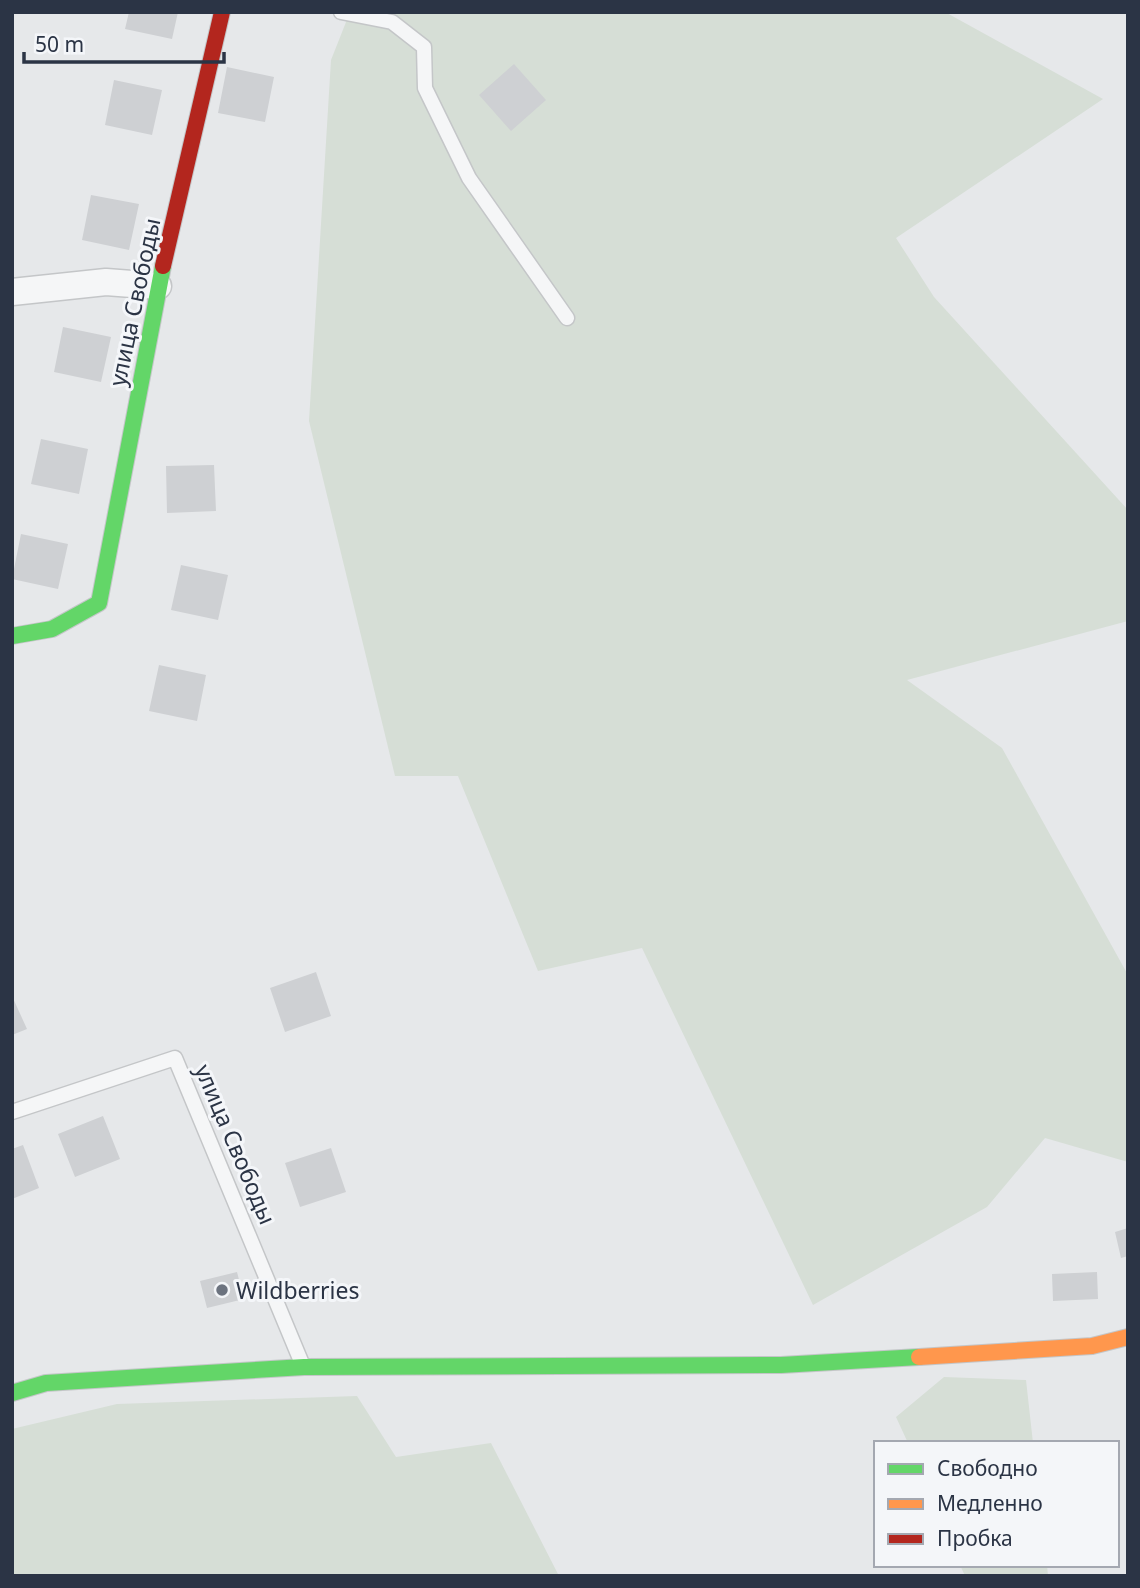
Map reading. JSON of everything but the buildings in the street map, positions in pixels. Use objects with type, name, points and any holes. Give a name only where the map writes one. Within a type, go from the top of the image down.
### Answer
[{"type":"street","name":"улица Свободы","points":[[12,636],[52,629],[99,603],[158,286],[222,12]]},
{"type":"street","points":[[12,292],[106,282],[158,286]]},
{"type":"street","points":[[12,1393],[46,1383],[304,1367],[781,1365],[1093,1346],[1128,1337]]},
{"type":"lane","points":[[341,12],[390,17],[424,47],[425,88],[468,178],[567,318]]},
{"type":"lane","name":"улица Свободы","points":[[12,1112],[175,1058],[304,1367]]},
{"type":"shaded area","points":[[350,12],[945,12],[1103,99],[896,238],[934,297],[1128,510],[1128,621],[907,680],[1002,748],[1128,975],[1128,1162],[1045,1138],[987,1207],[813,1305],[642,948],[538,971],[458,776],[395,776],[309,421],[331,60]]},
{"type":"shaded area","points":[[944,1377],[1026,1380],[1033,1441],[907,1441],[896,1417]]},
{"type":"shaded area","points":[[357,1396],[396,1457],[491,1443],[559,1576],[12,1576],[12,1429],[117,1404]]},
{"type":"shaded area","points":[[961,1567],[1047,1567],[1048,1576],[965,1576]]},
{"type":"traffic: fast","points":[[12,636],[52,629],[99,603],[163,266]]},
{"type":"traffic: fast","points":[[12,1393],[46,1383],[304,1367],[781,1365],[919,1357]]},
{"type":"traffic: slow","points":[[919,1357],[1092,1346],[1128,1337]]},
{"type":"traffic: jam","points":[[163,266],[222,12]]},
{"type":"place","name":"Wildberries","points":[[222,1290]]}]
